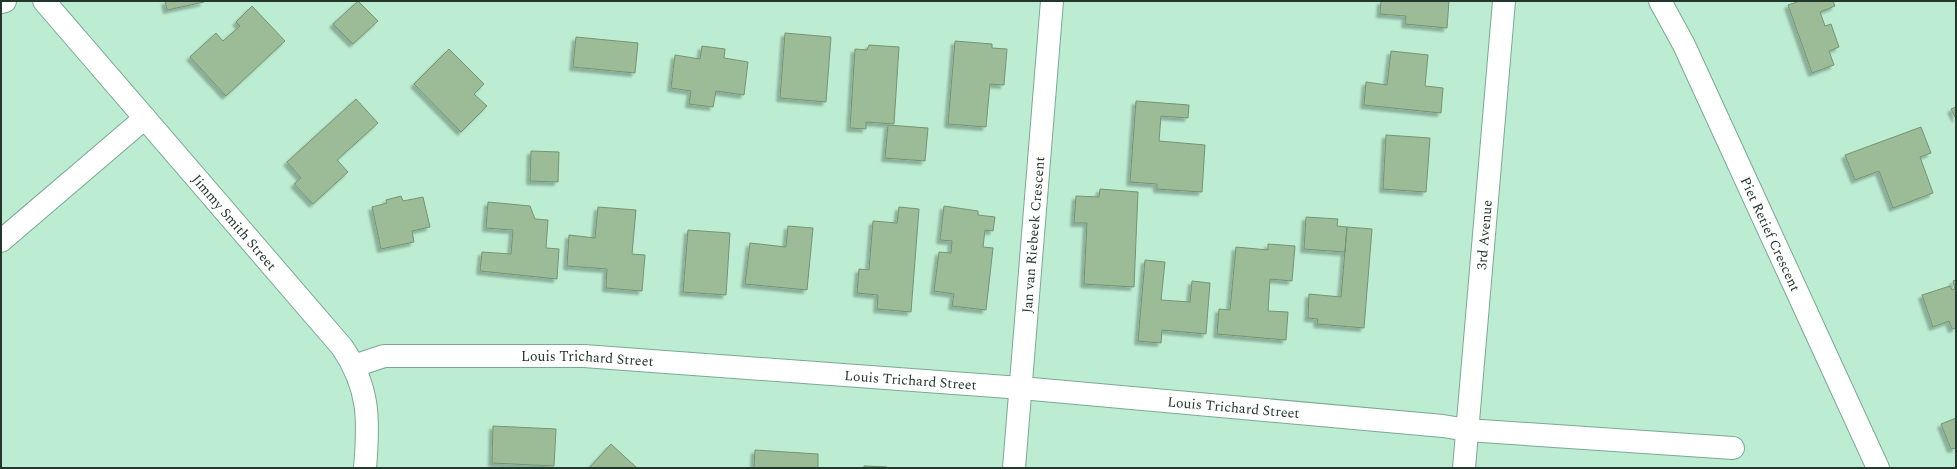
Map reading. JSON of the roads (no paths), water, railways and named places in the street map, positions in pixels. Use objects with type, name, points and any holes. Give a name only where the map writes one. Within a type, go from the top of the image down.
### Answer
[{"type":"street","points":[[1,2],[5,1]]},
{"type":"street","name":"Jimmy Smith Street","points":[[44,1],[342,347],[354,366],[362,384],[366,403],[368,422],[365,468]]},
{"type":"street","name":"Jan van Riebeek Crescent","points":[[1014,468],[1052,1]]},
{"type":"street","name":"3rd Avenue","points":[[1464,468],[1504,1]]},
{"type":"street","name":"Piet Retief Crescent","points":[[1660,1],[1684,45],[1878,468]]},
{"type":"street","points":[[1,241],[145,118]]},
{"type":"street","name":"Louis Trichard Street","points":[[354,366],[384,356],[584,356],[1021,388],[1443,426],[1467,430],[1733,448]]}]
